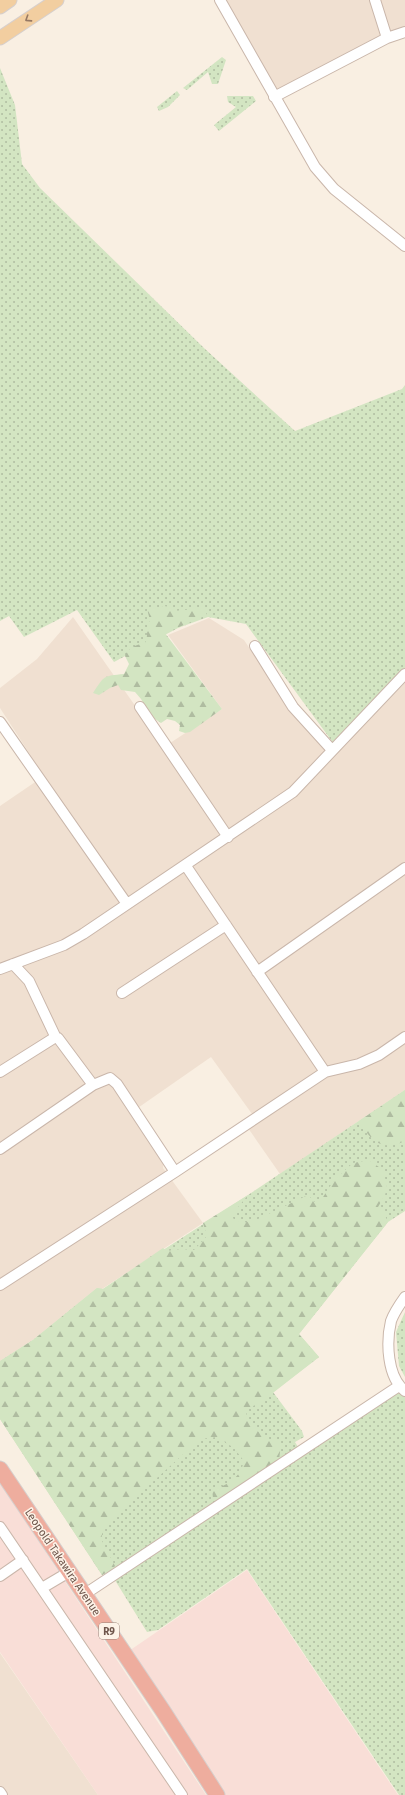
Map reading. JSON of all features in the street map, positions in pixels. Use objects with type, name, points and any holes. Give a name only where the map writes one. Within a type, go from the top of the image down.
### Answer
[{"type":"highway","name":"Leopold Takawira Avenue","points":[[0,1469],[85,1594],[216,1795]]},
{"type":"main road","points":[[0,7],[10,0]]},
{"type":"main road","points":[[0,38],[57,0]]},
{"type":"street","points":[[220,0],[274,97],[315,167],[324,179],[405,246]]},
{"type":"street","points":[[374,0],[387,38]]},
{"type":"street","points":[[274,97],[387,38],[405,32]]},
{"type":"street","points":[[255,646],[294,707],[332,750]]},
{"type":"street","points":[[0,969],[64,945],[186,866],[293,792],[405,674]]},
{"type":"street","points":[[140,706],[228,837]]},
{"type":"street","points":[[0,722],[127,904]]},
{"type":"street","points":[[186,866],[325,1072]]},
{"type":"street","points":[[257,972],[405,868]]},
{"type":"street","points":[[122,993],[226,925]]},
{"type":"street","points":[[26,958],[29,981],[56,1038],[61,1040],[93,1085]]},
{"type":"street","points":[[13,964],[29,981]]},
{"type":"street","points":[[0,1285],[175,1172],[325,1072],[359,1064],[379,1055],[405,1037]]},
{"type":"street","points":[[0,1072],[56,1038]]},
{"type":"street","points":[[0,1149],[93,1085],[110,1078],[117,1084],[175,1172]]},
{"type":"street","points":[[85,1594],[402,1389],[391,1366],[389,1342],[392,1320],[405,1297]]},
{"type":"street","points":[[0,1527],[24,1560],[182,1795]]},
{"type":"street","points":[[0,1576],[24,1560]]},
{"type":"street","points":[[42,1588],[69,1572]]},
{"type":"shaded area","points":[[224,0],[405,0],[405,30],[275,93]]},
{"type":"shaded area","points":[[73,617],[164,747],[222,709],[168,635],[209,618],[244,640],[292,712],[333,756],[405,683],[405,1090],[280,1174],[248,1128],[257,1121],[211,1057],[132,1112],[164,1160],[163,1168],[203,1223],[102,1289],[97,1288],[33,1340],[0,1361],[0,806],[44,776],[0,708],[0,688],[37,659]]},
{"type":"shaded area","points":[[0,1483],[206,1795],[98,1795],[0,1652]]},
{"type":"shaded area","points":[[247,1570],[398,1795],[222,1795],[126,1653]]},
{"type":"shaded area","points":[[0,1653],[98,1795],[0,1795]]},
{"type":"green space","points":[[222,57],[226,60],[218,84],[212,84],[208,72],[187,90],[183,88]]},
{"type":"green space","points":[[0,68],[15,105],[22,164],[40,188],[205,349],[295,431],[402,389],[405,385],[405,668],[334,744],[246,624],[208,617],[178,628],[114,662],[77,610],[24,637],[9,616],[0,621]]},
{"type":"green space","points":[[177,91],[180,95],[168,107],[159,111],[157,107]]},
{"type":"green space","points":[[227,96],[253,96],[256,101],[219,131],[214,125],[236,107],[228,102]]},
{"type":"green space","points":[[152,606],[159,609],[163,606],[171,607],[174,611],[204,608],[207,615],[165,633],[222,709],[190,732],[185,733],[179,731],[180,725],[175,721],[167,719],[161,723],[152,717],[135,692],[121,690],[118,685],[99,695],[93,693],[100,683],[108,676],[124,674],[129,664],[125,656],[128,650],[145,643],[150,620],[147,609]]},
{"type":"green space","points":[[405,1090],[405,1211],[388,1222],[299,1334],[319,1357],[273,1392],[302,1431],[304,1437],[295,1442],[298,1447],[152,1545],[102,1575],[0,1419],[0,1361],[33,1340],[97,1288],[103,1289],[248,1195]]},
{"type":"green space","points":[[405,1090],[405,1141],[389,1145],[378,1143],[372,1139],[359,1121]]},
{"type":"green space","points":[[369,1160],[383,1170],[387,1186],[385,1195],[378,1207],[383,1211],[388,1222],[299,1334],[319,1357],[260,1403],[246,1409],[247,1419],[267,1441],[275,1439],[281,1444],[279,1460],[219,1502],[213,1498],[212,1489],[223,1486],[236,1477],[240,1472],[244,1461],[234,1448],[217,1437],[200,1439],[105,1525],[101,1539],[115,1566],[110,1571],[102,1575],[0,1419],[0,1361],[33,1340],[97,1288],[103,1289],[163,1248],[167,1251],[181,1249],[194,1250],[207,1236],[203,1223],[248,1195],[230,1217],[243,1223],[258,1219],[308,1195],[318,1205],[334,1180],[353,1163]]},
{"type":"green space","points":[[405,1312],[405,1377],[399,1366],[396,1332]]},
{"type":"green space","points":[[401,1391],[405,1394],[405,1795],[399,1795],[247,1569],[158,1630],[147,1632],[113,1577]]}]
